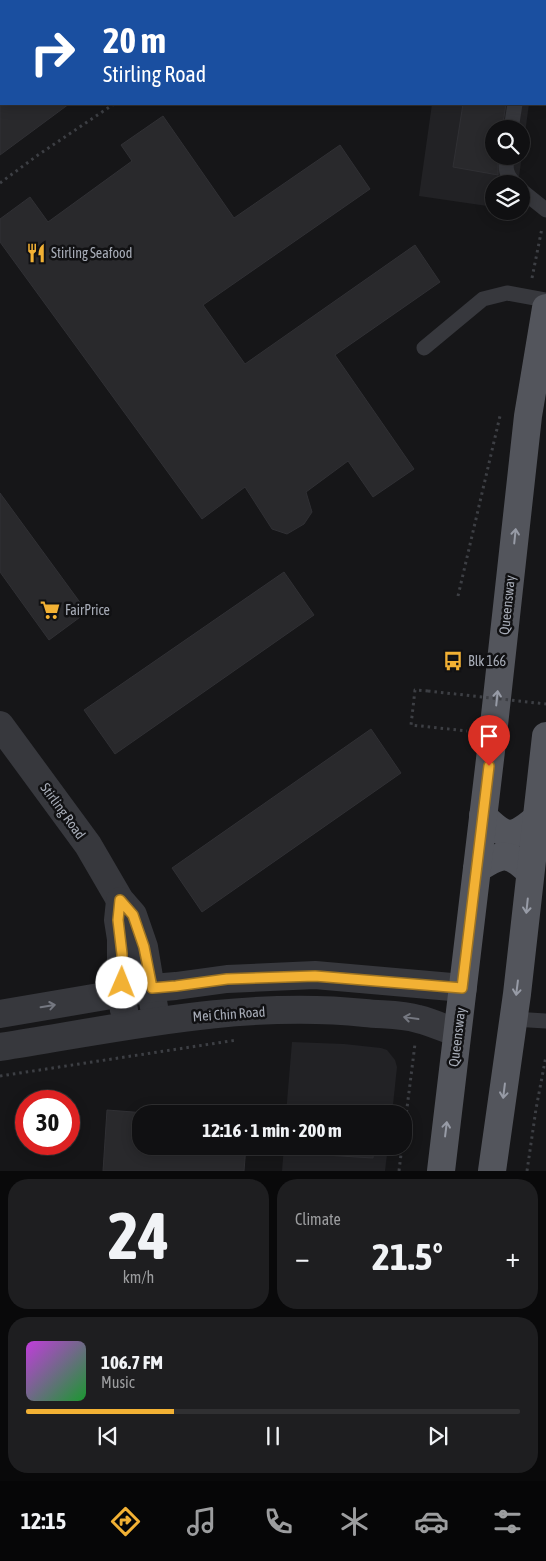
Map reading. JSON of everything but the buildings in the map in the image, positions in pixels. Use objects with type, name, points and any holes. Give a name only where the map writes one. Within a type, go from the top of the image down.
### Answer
[{"type":"main road","name":"Queensway","points":[[441,1171],[493,734],[528,416],[546,308]]},
{"type":"main road","points":[[492,1171],[513,1019],[546,736]]},
{"type":"main road","points":[[483,816],[498,830],[512,834],[524,829],[536,819]]},
{"type":"main road","points":[[477,869],[493,859],[504,856],[516,859],[530,872]]},
{"type":"main road","points":[[479,1171],[498,1128]]},
{"type":"street","name":"Stirling Road","points":[[0,725],[88,845],[120,900],[133,915],[144,947],[164,987],[167,1019]]},
{"type":"street","points":[[120,900],[118,920],[122,954],[121,994],[126,1026]]},
{"type":"street","points":[[0,1014],[164,987],[227,979],[315,976],[462,988]]},
{"type":"street","name":"Mei Chin Road","points":[[0,1047],[167,1019],[218,1013],[335,1010],[417,1018],[457,1032]]},
{"type":"lane","points":[[512,120],[515,105]]},
{"type":"lane","points":[[530,197],[546,210]]},
{"type":"lane","points":[[424,348],[483,299],[507,293],[546,300]]},
{"type":"lane","points":[[513,1019],[546,1021]]},
{"type":"path","points":[[0,183],[113,105]]},
{"type":"path","points":[[493,734],[411,725],[414,690],[546,704]]},
{"type":"path","points":[[407,1105],[417,1018]]},
{"type":"path","points":[[0,1076],[243,1040]]},
{"type":"path","points":[[526,1171],[546,1056]]},
{"type":"path","points":[[399,1171],[401,1155]]},
{"type":"shaded area","points":[[432,105],[529,105],[527,120],[485,120],[485,165],[521,165],[519,175],[485,175],[485,206],[419,196]]},
{"type":"shaded area","points":[[292,1042],[344,1044],[381,1048],[387,1050],[395,1060],[397,1067],[393,1105],[287,1105]]},
{"type":"shaded area","points":[[283,1155],[387,1155],[385,1171],[282,1171]]},
{"type":"place","name":"Stirling Seafood","points":[[36,253]]},
{"type":"place","name":"FairPrice","points":[[50,610]]},
{"type":"place","name":"Blk 166","points":[[453,661]]},
{"type":"route","points":[[122,983],[122,954],[118,920],[120,900],[133,915],[144,947],[152,988],[227,979],[315,976],[462,988],[489,766]]}]
